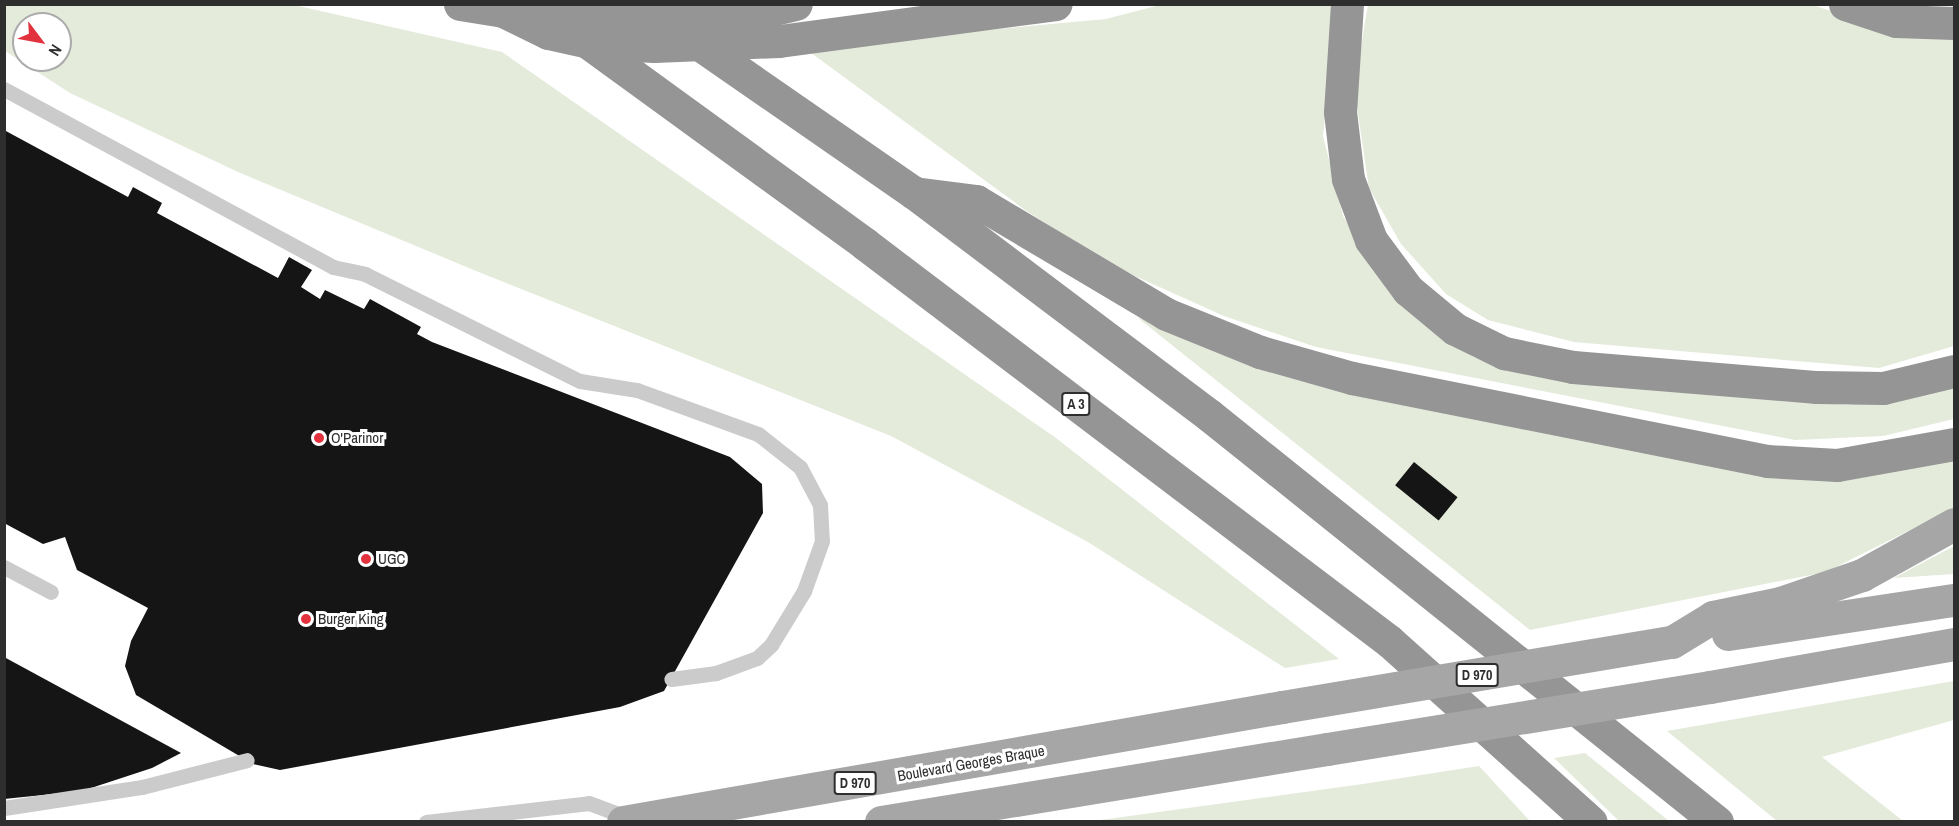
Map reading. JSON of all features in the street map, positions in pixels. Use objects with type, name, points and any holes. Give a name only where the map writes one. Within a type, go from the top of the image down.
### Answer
[{"type":"highway","points":[[460,4],[527,7],[592,22],[749,15],[796,4]]},
{"type":"highway","points":[[641,4],[913,192],[1209,415],[1717,822]]},
{"type":"highway","points":[[527,7],[548,33],[593,43],[654,46],[779,40],[1056,4]]},
{"type":"highway","points":[[1347,4],[1340,112],[1348,178],[1371,240],[1408,290],[1455,329],[1504,353],[1573,368],[1828,387],[1883,388],[1954,371]]},
{"type":"highway","points":[[1845,4],[1896,21],[1954,23]]},
{"type":"highway","name":"A 3","points":[[527,7],[865,244],[1389,641],[1591,822]]},
{"type":"highway","points":[[913,192],[976,201],[1166,314],[1260,352],[1352,378],[1767,461],[1837,465],[1954,444]]},
{"type":"main road","points":[[1672,642],[1713,617],[1780,603],[1862,574],[1954,524]]},
{"type":"main road","name":"D 970","points":[[1672,642],[1954,600]]},
{"type":"main road","name":"Boulevard Georges Braque","points":[[629,821],[1282,707],[1672,642]]},
{"type":"main road","points":[[894,820],[1710,687],[1954,644]]},
{"type":"lane","points":[[4,88],[333,267],[365,274],[580,381],[637,390],[759,434],[800,467],[820,505],[822,541],[804,591],[771,645],[757,658],[716,673],[671,679]]},
{"type":"lane","points":[[4,567],[51,592]]},
{"type":"lane","points":[[4,808],[142,787],[247,760]]},
{"type":"lane","points":[[426,822],[589,803],[629,821]]},
{"type":"green space","points":[[4,5],[294,5],[502,52],[1056,438],[1339,659],[1285,668],[1088,542],[891,436],[481,273],[238,172],[70,93],[38,72],[72,72],[72,12],[12,12],[12,56],[5,51]]},
{"type":"green space","points":[[1160,5],[1336,5],[1323,136],[1343,216],[1382,280],[1440,335],[1475,358],[1682,392],[1848,405],[1954,382],[1954,419],[1883,436],[1795,440],[1316,347],[1224,316],[1115,267],[1025,210],[803,47],[1106,19]]},
{"type":"green space","points":[[1368,5],[1813,5],[1890,31],[1954,36],[1954,346],[1879,368],[1574,342],[1488,320],[1446,294],[1401,244],[1369,188],[1354,87]]},
{"type":"green space","points":[[1138,318],[1653,452],[1954,457],[1954,508],[1826,572],[1530,630]]},
{"type":"green space","points":[[1954,546],[1954,574],[1894,578]]},
{"type":"green space","points":[[1954,681],[1954,720],[1822,757],[1903,821],[1777,821],[1667,731]]},
{"type":"green space","points":[[1585,753],[1669,821],[1619,821],[1554,758]]},
{"type":"green space","points":[[1479,766],[1530,821],[1093,821],[1363,784]]},
{"type":"building","name":"O'Parinor","points":[[4,130],[128,197],[133,187],[162,203],[157,213],[278,278],[289,257],[312,270],[301,287],[320,299],[325,290],[364,309],[370,299],[421,327],[417,334],[432,342],[730,457],[762,484],[763,513],[664,691],[620,707],[280,770],[253,764],[136,695],[125,666],[131,641],[148,608],[77,570],[65,537],[43,544],[4,523]]},
{"type":"building","points":[[1414,462],[1458,497],[1439,521],[1395,485]]},
{"type":"building","points":[[4,657],[181,753],[152,768],[82,791],[4,799]]},
{"type":"place","name":"O'Parinor","points":[[319,438]]},
{"type":"place","name":"UGC","points":[[366,559]]},
{"type":"place","name":"Burger King","points":[[306,619]]}]
